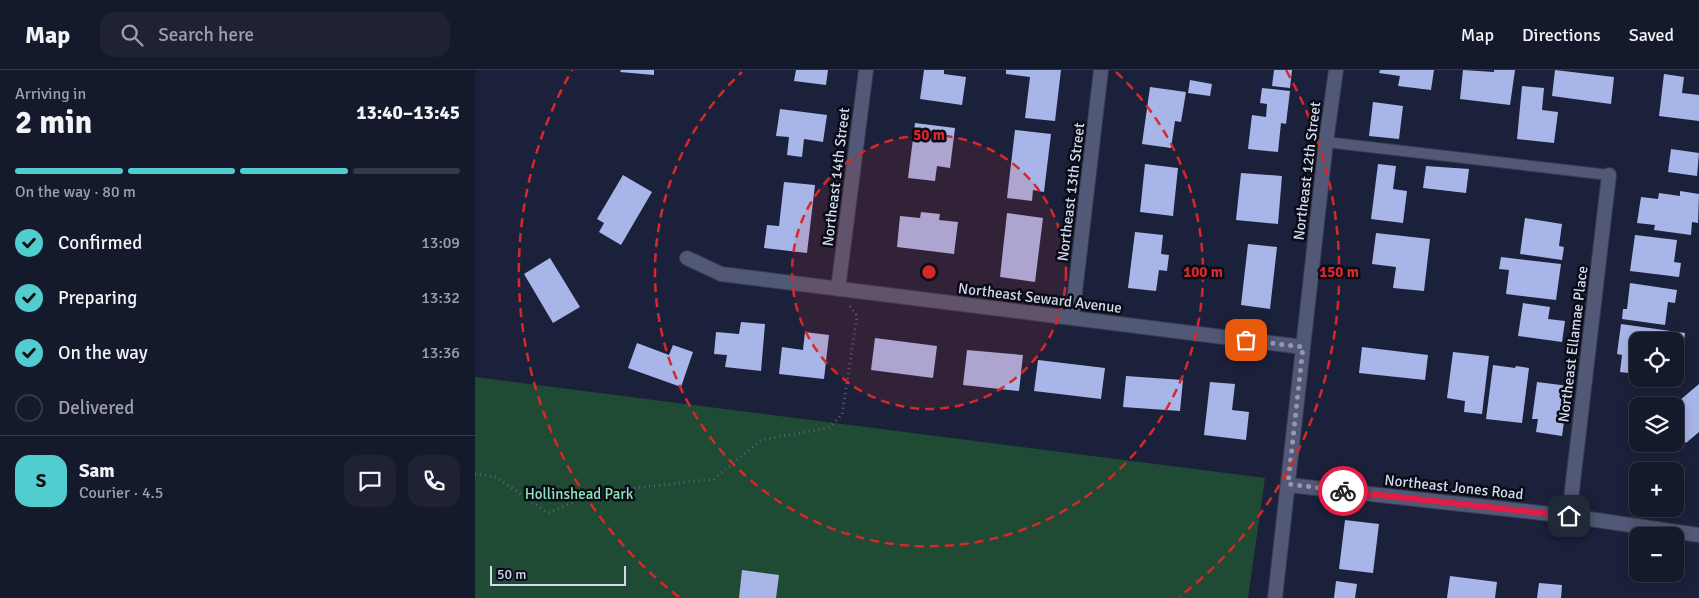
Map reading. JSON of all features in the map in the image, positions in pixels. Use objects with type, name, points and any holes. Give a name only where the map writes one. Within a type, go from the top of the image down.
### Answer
[{"type":"street","name":"Northeast 14th Street","points":[[838,289],[866,70]]},
{"type":"street","name":"Northeast 13th Street","points":[[1072,318],[1101,70]]},
{"type":"street","name":"Northeast 12th Street","points":[[1288,484],[1326,142],[1336,70]]},
{"type":"street","name":"Northeast Ellamae Place","points":[[1569,516],[1609,175]]},
{"type":"street","name":"Northeast Seward Avenue","points":[[687,258],[721,274],[1303,347]]},
{"type":"street","name":"Northeast Jones Road","points":[[1288,484],[1569,516],[1699,535]]},
{"type":"street","points":[[1275,598],[1288,484]]},
{"type":"lane","points":[[1326,142],[1609,175]]},
{"type":"path","points":[[475,474],[496,477],[548,513],[595,494],[714,479],[761,440],[827,428],[842,415],[857,316],[838,289]]},
{"type":"green space","name":"Hollinshead Park","points":[[475,377],[1265,478],[1248,598],[475,598]]},
{"type":"building","points":[[621,70],[654,70],[654,75],[620,72]]},
{"type":"building","points":[[796,70],[828,70],[826,85],[794,81]]},
{"type":"building","points":[[924,70],[944,70],[944,74],[966,77],[962,105],[920,99]]},
{"type":"building","points":[[1006,70],[1061,70],[1055,121],[1025,118],[1030,77],[1006,74]]},
{"type":"building","points":[[1274,70],[1292,70],[1290,88],[1272,86]]},
{"type":"building","points":[[1380,70],[1434,70],[1431,90],[1398,86],[1400,76],[1379,73]]},
{"type":"building","points":[[1463,70],[1494,72],[1494,70],[1515,70],[1510,105],[1460,99]]},
{"type":"building","points":[[1555,70],[1614,77],[1611,104],[1552,96]]},
{"type":"building","points":[[1664,74],[1684,77],[1682,93],[1699,95],[1699,121],[1659,116]]},
{"type":"building","points":[[1190,80],[1212,84],[1210,96],[1188,93]]},
{"type":"building","points":[[1522,86],[1544,88],[1542,110],[1558,112],[1554,143],[1517,139]]},
{"type":"building","points":[[1150,87],[1186,92],[1181,122],[1175,121],[1171,148],[1142,144]]},
{"type":"building","points":[[1262,88],[1290,91],[1286,124],[1281,123],[1278,152],[1248,149],[1252,115],[1266,117],[1267,104],[1260,103]]},
{"type":"building","points":[[1373,102],[1403,106],[1399,139],[1369,136]]},
{"type":"building","points":[[780,109],[827,115],[823,142],[804,139],[802,157],[787,155],[789,137],[776,136]]},
{"type":"building","points":[[915,123],[955,128],[950,168],[937,166],[935,181],[908,178]]},
{"type":"building","points":[[1015,130],[1051,134],[1044,192],[1033,190],[1032,201],[1007,198]]},
{"type":"building","points":[[1671,149],[1699,153],[1697,176],[1668,172]]},
{"type":"building","points":[[1145,164],[1178,168],[1173,216],[1140,212]]},
{"type":"building","points":[[1378,164],[1396,166],[1393,189],[1407,191],[1403,223],[1371,219]]},
{"type":"building","points":[[1426,166],[1469,169],[1466,193],[1423,188]]},
{"type":"building","points":[[1241,173],[1282,176],[1278,224],[1236,220]]},
{"type":"building","points":[[623,175],[652,192],[621,245],[599,232],[604,223],[597,219]]},
{"type":"building","points":[[784,182],[815,185],[807,253],[764,248],[767,225],[779,226]]},
{"type":"building","points":[[1680,191],[1699,194],[1698,223],[1692,222],[1691,235],[1654,230],[1655,225],[1637,223],[1641,197],[1658,199],[1659,193],[1680,196]]},
{"type":"building","points":[[921,212],[940,214],[939,220],[958,222],[954,254],[897,247],[900,216],[920,218]]},
{"type":"building","points":[[1007,213],[1043,218],[1035,282],[1000,277]]},
{"type":"building","points":[[1525,218],[1562,224],[1559,246],[1564,247],[1562,260],[1520,254]]},
{"type":"building","points":[[1135,232],[1163,235],[1161,254],[1169,255],[1167,271],[1159,270],[1156,291],[1128,288]]},
{"type":"building","points":[[1376,233],[1430,239],[1424,291],[1393,288],[1396,267],[1372,264]]},
{"type":"building","points":[[1635,235],[1677,240],[1674,262],[1681,263],[1679,277],[1630,271]]},
{"type":"building","points":[[1248,244],[1277,247],[1270,309],[1241,305]]},
{"type":"building","points":[[1501,257],[1561,264],[1556,300],[1506,294],[1509,270],[1499,269]]},
{"type":"building","points":[[550,258],[580,307],[553,323],[524,274]]},
{"type":"building","points":[[1630,283],[1677,290],[1675,303],[1668,302],[1665,325],[1622,319],[1623,309],[1627,309]]},
{"type":"building","points":[[1523,303],[1550,307],[1548,319],[1565,321],[1562,342],[1518,336]]},
{"type":"building","points":[[741,322],[765,324],[761,371],[725,367],[727,355],[714,354],[716,332],[739,334]]},
{"type":"building","points":[[1621,324],[1678,332],[1629,332],[1629,373],[1620,372],[1622,355],[1617,354]]},
{"type":"building","points":[[805,332],[829,335],[824,379],[779,374],[782,347],[803,350]]},
{"type":"building","points":[[875,338],[937,346],[933,378],[871,370]]},
{"type":"building","points":[[637,343],[669,355],[673,345],[693,352],[681,387],[628,368]]},
{"type":"building","points":[[1362,347],[1428,355],[1425,380],[1359,373]]},
{"type":"building","points":[[967,350],[1023,355],[1019,391],[963,385]]},
{"type":"building","points":[[1453,352],[1489,356],[1482,414],[1464,412],[1465,401],[1447,398]]},
{"type":"building","points":[[1038,360],[1105,368],[1101,399],[1034,391]]},
{"type":"building","points":[[1493,365],[1529,368],[1522,423],[1486,419]]},
{"type":"building","points":[[1126,376],[1183,380],[1180,411],[1123,407]]},
{"type":"building","points":[[1210,382],[1235,384],[1232,410],[1249,412],[1246,440],[1204,435]]},
{"type":"building","points":[[1537,382],[1569,386],[1562,436],[1536,432],[1538,419],[1532,419]]},
{"type":"building","points":[[1699,384],[1699,432],[1686,443],[1684,440],[1684,397]]},
{"type":"building","points":[[1345,520],[1379,524],[1373,573],[1339,569]]},
{"type":"building","points":[[742,570],[779,575],[776,598],[739,598]]},
{"type":"building","points":[[1450,576],[1497,582],[1495,598],[1447,598]]},
{"type":"building","points":[[1336,581],[1357,584],[1355,598],[1334,598]]},
{"type":"building","points":[[1539,583],[1562,585],[1561,598],[1537,598]]},
{"type":"way so far","points":[[1246,340],[1303,347],[1288,484],[1343,491]]},
{"type":"route","points":[[1343,491],[1569,516]]}]
